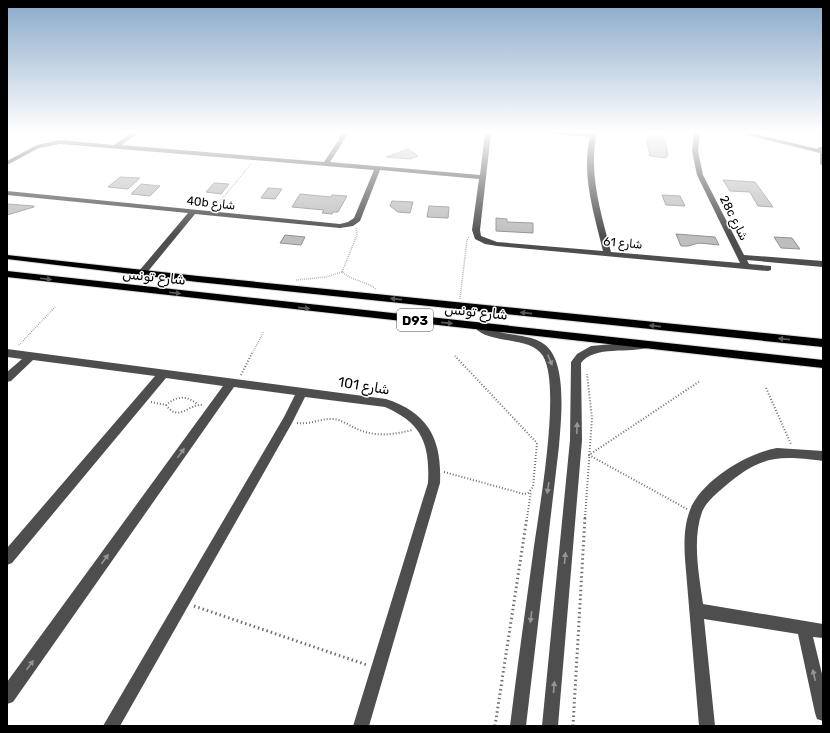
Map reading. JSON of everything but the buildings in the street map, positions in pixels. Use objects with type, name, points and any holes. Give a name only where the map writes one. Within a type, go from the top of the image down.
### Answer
[{"type":"main road","name":"شارع تونس","points":[[7,257],[379,298],[823,343]]},
{"type":"main road","name":"شارع تونس","points":[[7,274],[823,364]]},
{"type":"street","points":[[368,167],[483,177]]},
{"type":"street","points":[[477,234],[484,167]]},
{"type":"street","points":[[591,167],[606,253]]},
{"type":"street","name":"28c شارع","points":[[698,167],[746,266]]},
{"type":"street","points":[[353,222],[357,219],[378,168]]},
{"type":"street","name":"40b شارع","points":[[7,193],[336,226],[347,225],[353,222]]},
{"type":"street","points":[[142,273],[193,212]]},
{"type":"street","name":"شارع 61","points":[[477,234],[484,241],[497,244],[768,268]]},
{"type":"street","points":[[741,257],[823,264]]},
{"type":"street","points":[[480,327],[494,333],[528,340],[538,345],[547,352],[554,376],[555,415],[552,452],[518,726]]},
{"type":"street","points":[[550,726],[576,440],[576,362],[583,353],[596,348],[626,348],[647,345]]},
{"type":"street","name":"شارع 101","points":[[9,353],[386,403],[410,415],[423,427],[432,444],[435,470],[434,484],[361,726]]},
{"type":"street","points":[[7,378],[31,356]]},
{"type":"street","points":[[7,558],[163,374]]},
{"type":"street","points":[[7,696],[214,406],[234,383]]},
{"type":"street","points":[[111,726],[288,420],[302,392]]},
{"type":"street","points":[[706,726],[692,549],[692,530],[695,513],[700,503],[708,495],[743,464],[754,459],[775,453],[823,456]]},
{"type":"street","points":[[696,610],[823,631]]},
{"type":"street","points":[[804,628],[823,713]]},
{"type":"path","points":[[210,213],[248,167]]},
{"type":"path","points":[[342,272],[357,234],[353,222]]},
{"type":"path","points":[[459,306],[467,240],[477,234]]},
{"type":"path","points":[[277,287],[292,281],[326,277],[342,272]]},
{"type":"path","points":[[342,272],[374,287],[378,291],[379,298]]},
{"type":"path","points":[[9,353],[56,306]]},
{"type":"path","points":[[234,383],[264,331]]},
{"type":"path","points":[[455,356],[538,443],[533,487],[531,490],[495,726]]},
{"type":"path","points":[[573,726],[592,418],[587,370]]},
{"type":"path","points":[[589,455],[700,381]]},
{"type":"path","points":[[766,388],[794,453]]},
{"type":"path","points":[[166,405],[175,398],[184,397],[192,399],[197,404],[214,406]]},
{"type":"path","points":[[140,400],[166,405],[169,410],[176,413],[187,411],[197,404]]},
{"type":"path","points":[[288,420],[303,424],[336,419],[359,430],[381,435],[396,434],[423,427]]},
{"type":"path","points":[[589,455],[695,513]]},
{"type":"path","points":[[435,470],[519,494],[524,494],[531,490]]},
{"type":"path","points":[[183,602],[378,669]]}]
